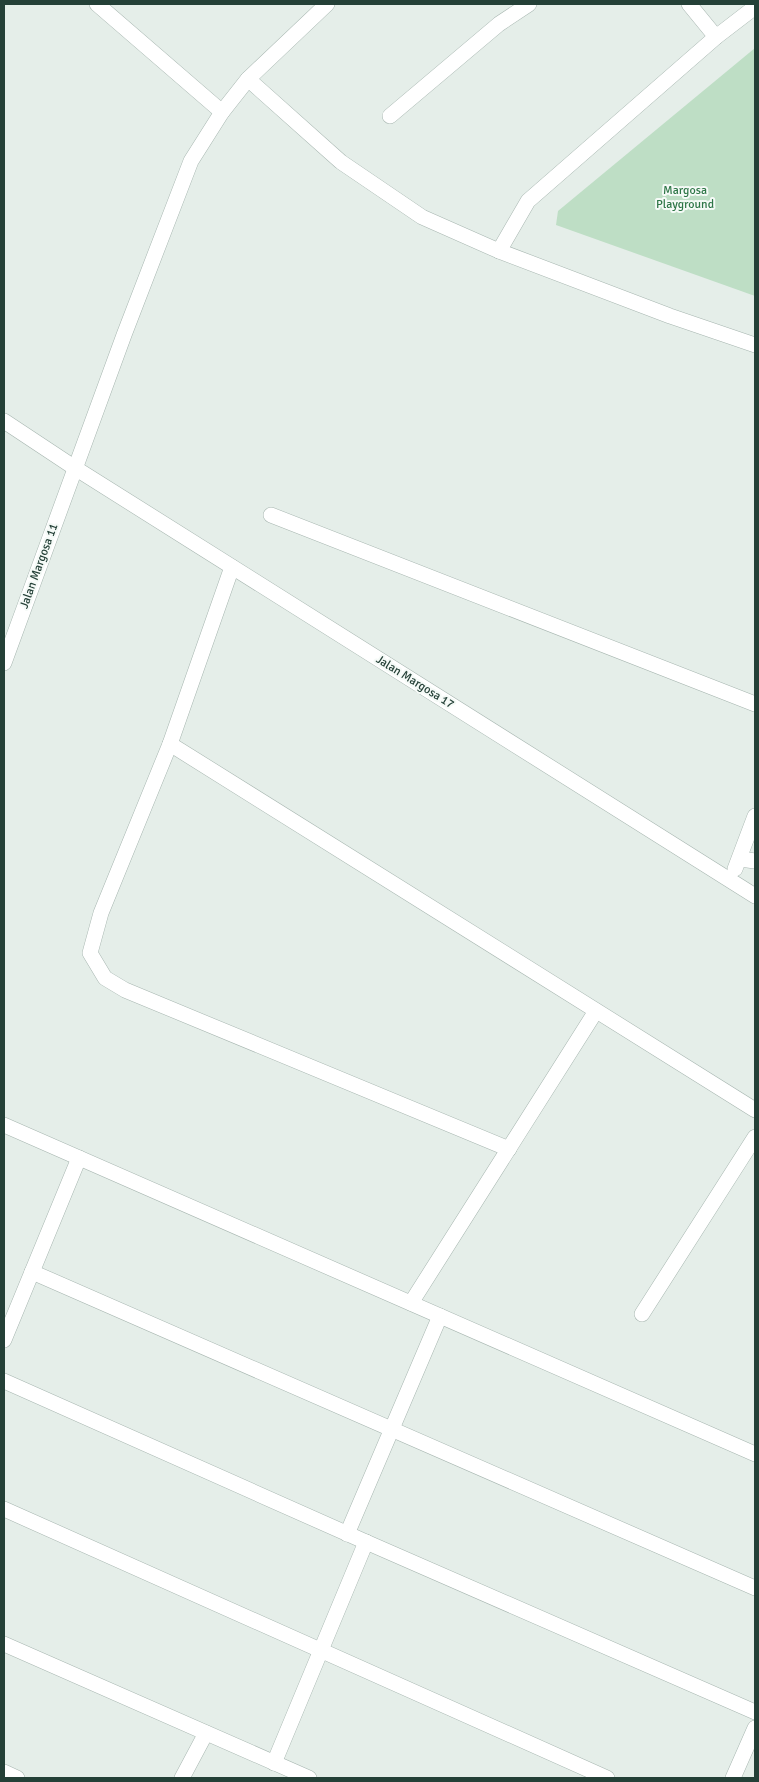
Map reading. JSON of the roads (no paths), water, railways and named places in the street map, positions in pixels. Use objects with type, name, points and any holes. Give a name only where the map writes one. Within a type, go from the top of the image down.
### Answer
[{"type":"street","points":[[97,4],[222,112]]},
{"type":"street","name":"Jalan Margosa 11","points":[[4,663],[8,640],[191,161],[222,112],[248,79],[327,4]]},
{"type":"street","points":[[390,116],[499,24],[529,4]]},
{"type":"street","points":[[689,4],[716,37]]},
{"type":"street","points":[[499,251],[528,201],[716,37],[755,8]]},
{"type":"street","points":[[248,79],[341,162],[422,217],[499,251],[670,316],[755,344]]},
{"type":"street","name":"Jalan Margosa 17","points":[[4,421],[75,468],[755,896]]},
{"type":"street","points":[[271,515],[755,704]]},
{"type":"street","points":[[232,567],[170,744],[101,913],[90,953],[104,978],[125,990],[509,1149]]},
{"type":"street","points":[[170,744],[755,1110]]},
{"type":"street","points":[[755,816],[737,864],[755,861]]},
{"type":"street","points":[[411,1303],[596,1011]]},
{"type":"street","points":[[4,1125],[755,1454]]},
{"type":"street","points":[[642,1314],[755,1137]]},
{"type":"street","points":[[4,1340],[79,1158]]},
{"type":"street","points":[[32,1272],[755,1588]]},
{"type":"street","points":[[348,1534],[440,1316]]},
{"type":"street","points":[[4,1381],[755,1712]]},
{"type":"street","points":[[4,1509],[607,1778]]},
{"type":"street","points":[[274,1763],[366,1542]]},
{"type":"street","points":[[4,1644],[309,1778]]},
{"type":"street","points":[[733,1778],[755,1728]]},
{"type":"street","points":[[182,1778],[206,1733]]},
{"type":"street","points":[[4,1772],[17,1778]]},
{"type":"park label","name":"Margosa Playground","points":[[685,197]]}]
